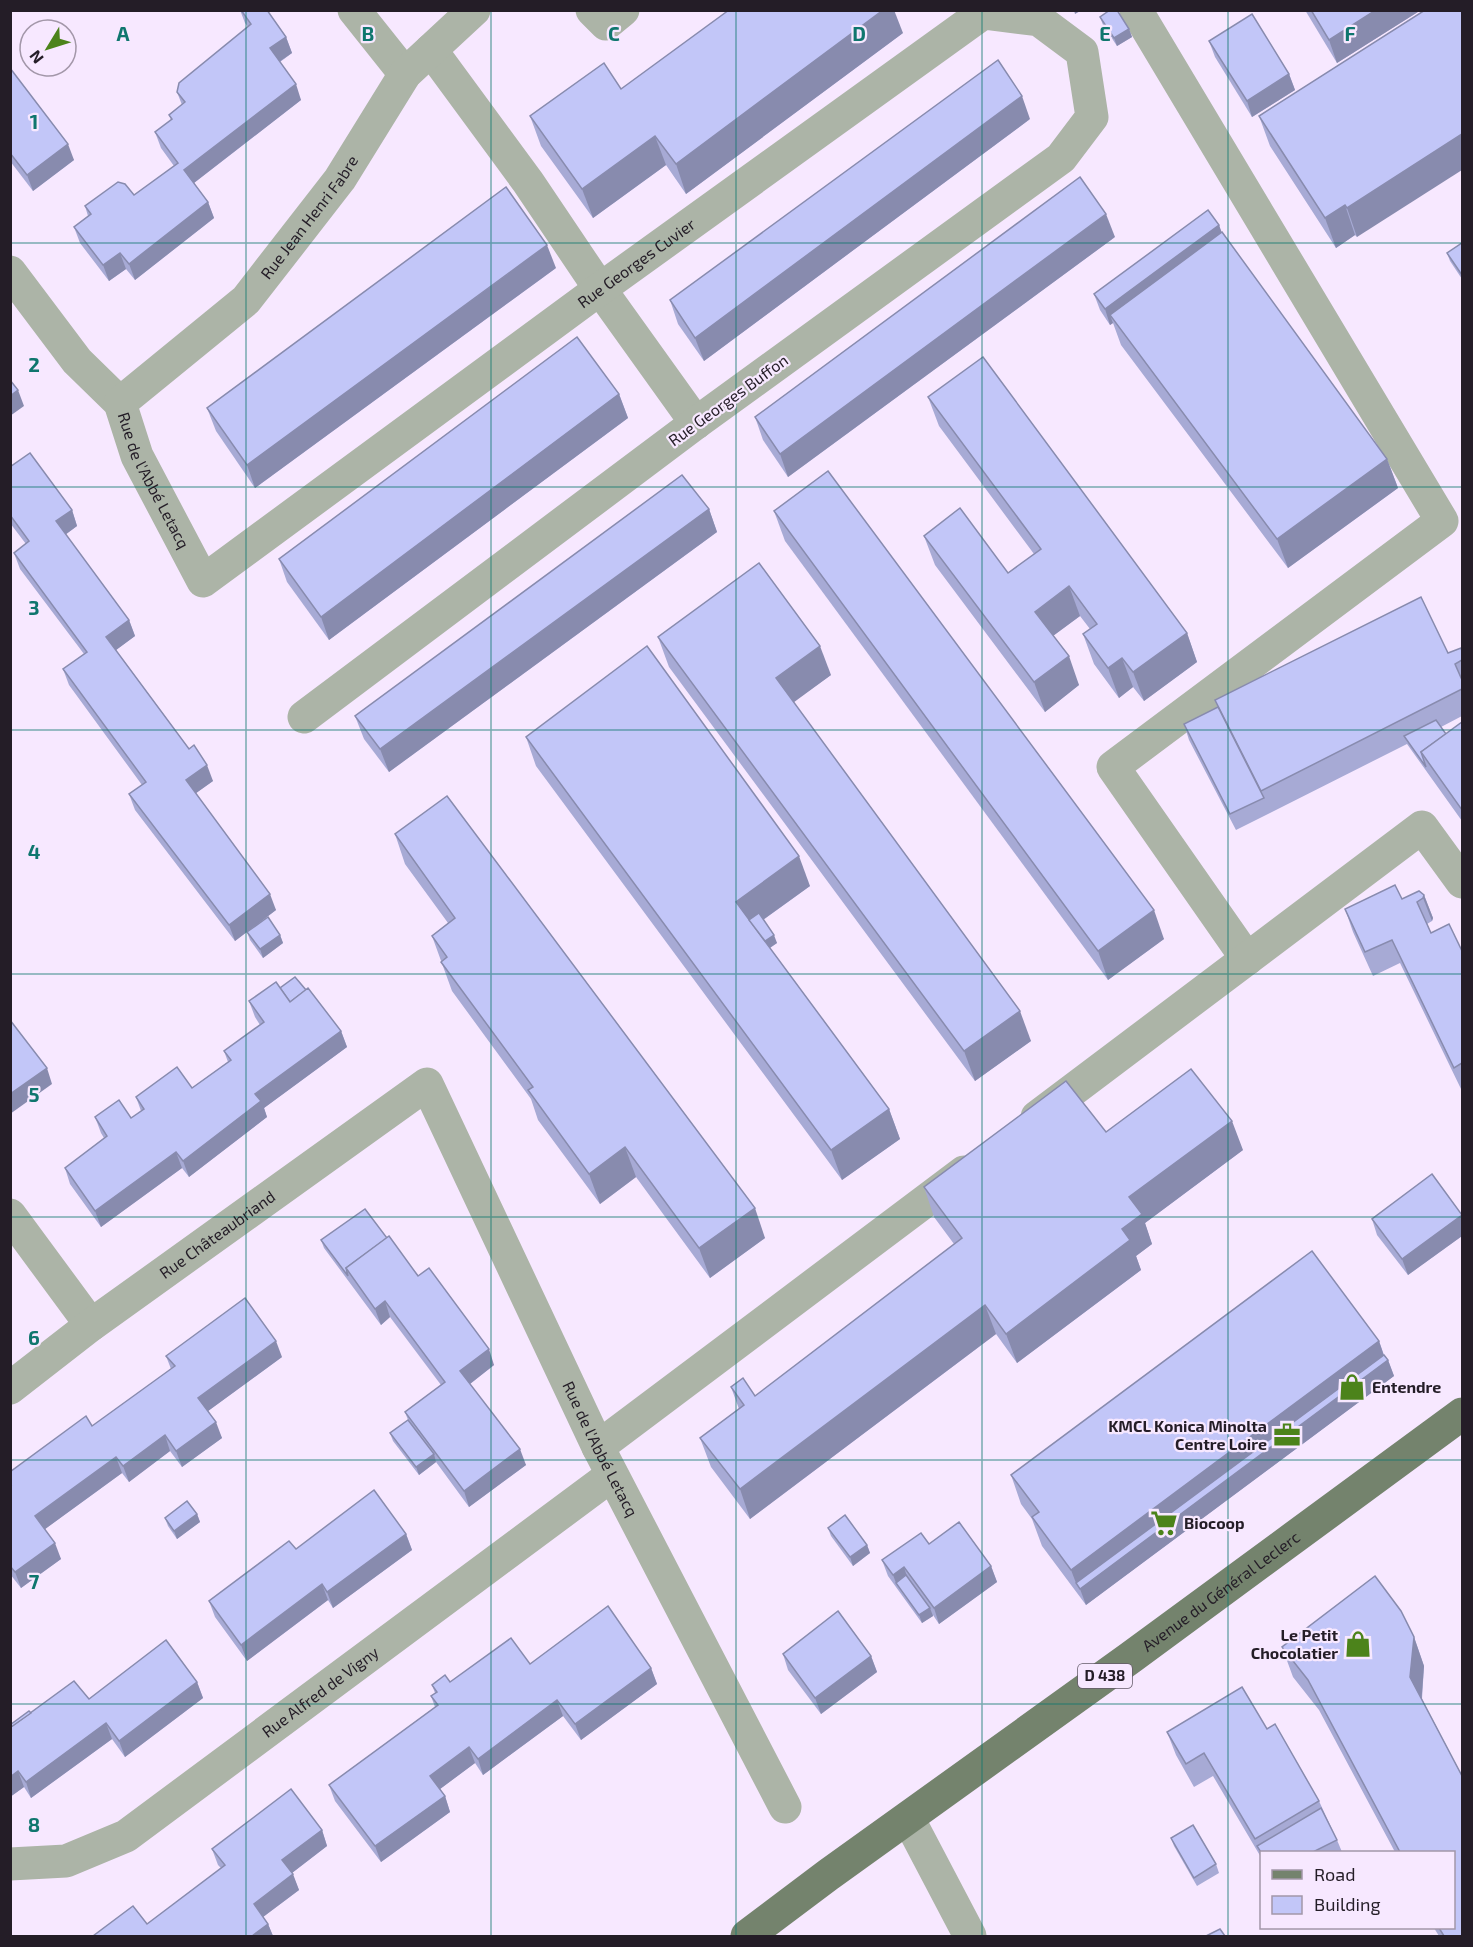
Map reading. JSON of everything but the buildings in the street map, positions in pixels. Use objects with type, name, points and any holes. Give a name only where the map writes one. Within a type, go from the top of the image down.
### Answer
[{"type":"main road","name":"Avenue du Général Leclerc","points":[[747,1936],[1462,1414]]},
{"type":"street","points":[[354,10],[405,74]]},
{"type":"street","name":"Rue Jean Henri Fabre","points":[[120,403],[246,300],[340,179],[405,74],[474,10]]},
{"type":"street","points":[[592,10],[606,24],[623,10]]},
{"type":"street","points":[[1136,10],[1442,521],[1113,767],[1247,959]]},
{"type":"street","name":"Rue Georges Cuvier","points":[[203,581],[600,289],[983,13],[1039,15],[1082,52]]},
{"type":"street","points":[[431,50],[528,182],[600,289],[696,423]]},
{"type":"street","name":"Rue Georges Buffon","points":[[304,717],[696,423],[1061,158],[1092,117],[1082,52]]},
{"type":"street","name":"Rue de l'Abbé Letacq","points":[[10,272],[77,361],[120,403],[137,456],[203,581]]},
{"type":"street","points":[[1018,1131],[1422,827],[1462,882]]},
{"type":"street","name":"Rue de l'Abbé Letacq","points":[[427,1084],[605,1461],[785,1807]]},
{"type":"street","name":"Rue Châteaubriand","points":[[10,1389],[91,1325],[427,1084]]},
{"type":"street","name":"Rue Alfred de Vigny","points":[[10,1864],[66,1862],[126,1836],[605,1461],[989,1153]]},
{"type":"street","points":[[10,1215],[91,1325]]},
{"type":"street","points":[[908,1818],[970,1936]]},
{"type":"place","name":"Entendre","points":[[1352,1387]]},
{"type":"place","name":"KMCL Konica Minolta Centre Loire","points":[[1287,1435]]},
{"type":"place","name":"Biocoop","points":[[1164,1523]]},
{"type":"place","name":"Le Petit Chocolatier","points":[[1358,1644]]}]
